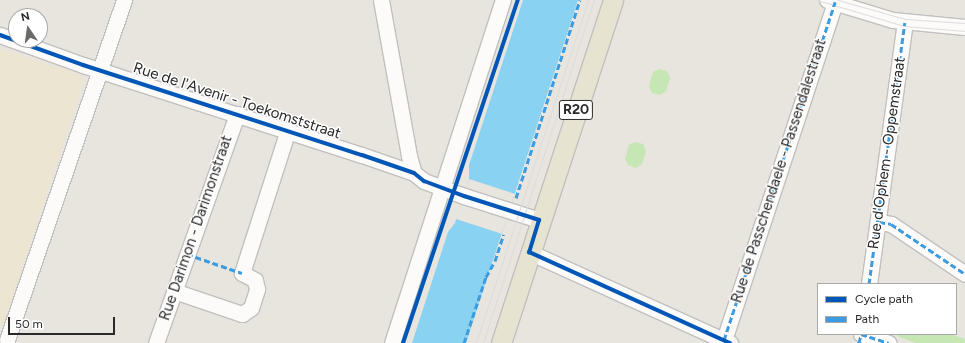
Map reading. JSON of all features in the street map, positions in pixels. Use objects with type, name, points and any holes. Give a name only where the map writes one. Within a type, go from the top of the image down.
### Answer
[{"type":"main road","name":"R20","points":[[500,343],[539,220],[613,0]]},
{"type":"street","points":[[7,340],[98,70],[124,0]]},
{"type":"street","points":[[381,0],[409,156],[414,173]]},
{"type":"street","points":[[392,343],[503,0]]},
{"type":"street","points":[[831,1],[905,22],[965,26]]},
{"type":"street","name":"Rue de Passchendaele - Passendalestraat","points":[[727,342],[831,1]]},
{"type":"street","name":"Rue d'Ophem - Oppemstraat","points":[[869,283],[879,222],[905,22]]},
{"type":"street","name":"Rue de l'Avenir - Toekomststraat","points":[[0,35],[98,70],[288,130],[414,173],[424,181],[464,196],[539,220]]},
{"type":"street","name":"Rue Darimon - Darimonstraat","points":[[156,343],[237,114]]},
{"type":"street","points":[[174,291],[242,314],[251,308],[257,289],[254,280],[242,273],[288,130]]},
{"type":"street","points":[[879,222],[891,224],[965,274]]},
{"type":"street","points":[[529,252],[727,342]]},
{"type":"street","points":[[864,335],[889,343]]},
{"type":"shaded area","points":[[0,49],[81,75],[84,81],[3,325],[0,323]]},
{"type":"green space","points":[[660,69],[667,71],[670,78],[666,91],[660,95],[652,93],[649,86],[653,72]]},
{"type":"green space","points":[[635,142],[643,144],[646,151],[642,164],[636,168],[628,165],[625,159],[629,145]]},
{"type":"green space","points":[[953,335],[965,339],[965,343],[915,343],[897,336]]},
{"type":"water","points":[[523,0],[578,0],[466,343],[412,343],[448,232],[455,223],[469,179],[469,165]]},
{"type":"pier","points":[[469,179],[515,194],[502,234],[456,219]]},
{"type":"tram line","points":[[476,343],[588,0]]},
{"type":"tram line","points":[[483,343],[594,0]]},
{"type":"tram line","points":[[817,0],[904,26],[965,31]]},
{"type":"tram line","points":[[838,0],[905,19],[965,23]]},
{"type":"marked path","points":[[516,198],[580,0]]},
{"type":"marked path","points":[[724,340],[835,2]]},
{"type":"marked path","points":[[869,283],[905,22]]},
{"type":"marked path","points":[[879,222],[891,224],[965,274]]},
{"type":"marked path","points":[[464,343],[486,277],[495,261],[504,234]]},
{"type":"marked path","points":[[187,254],[242,273]]},
{"type":"marked path","points":[[859,343],[861,335]]},
{"type":"marked path","points":[[864,335],[889,343]]},
{"type":"cycle path","points":[[403,343],[518,0]]},
{"type":"cycle path","points":[[0,35],[83,65],[362,155],[414,173],[424,181],[464,196],[539,220],[529,252],[730,343]]}]
